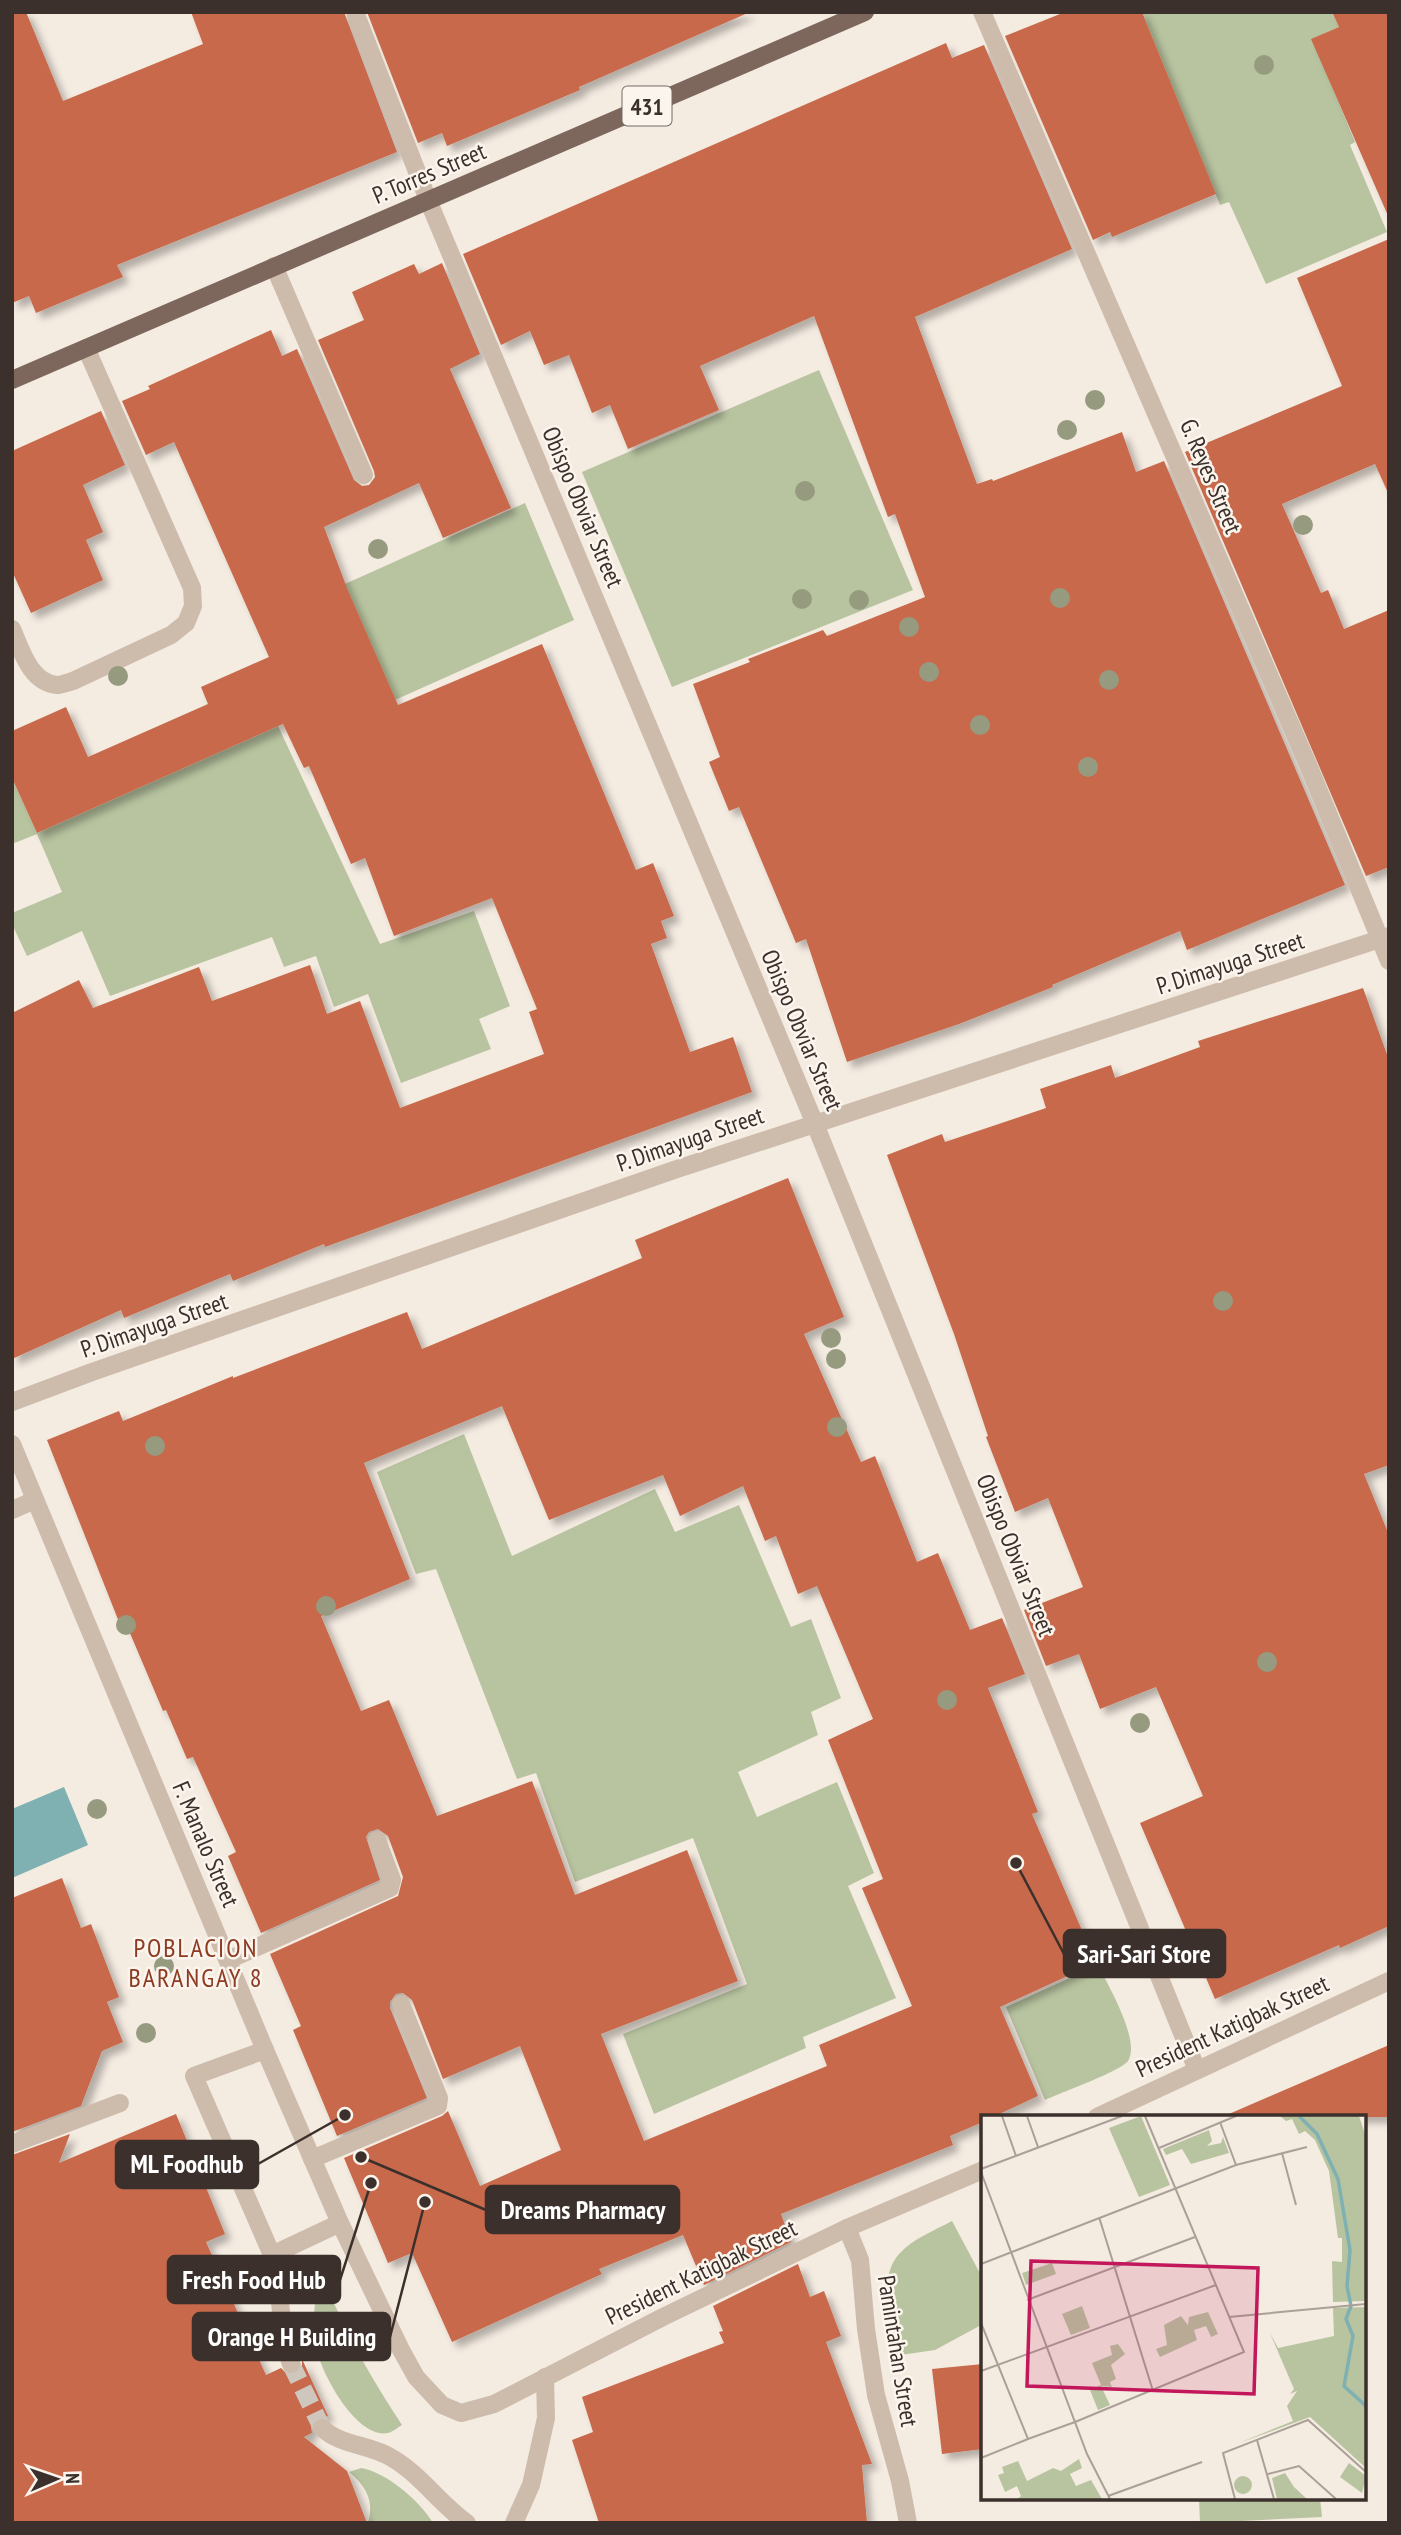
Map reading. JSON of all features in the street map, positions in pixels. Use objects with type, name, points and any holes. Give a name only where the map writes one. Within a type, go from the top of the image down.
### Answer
[{"type":"main road","name":"P. Torres Street","points":[[12,380],[865,12]]},
{"type":"street","name":"Obispo Obviar Street","points":[[355,12],[428,200],[815,1124],[1197,2070]]},
{"type":"street","name":"G. Reyes Street","points":[[982,12],[1384,938],[1389,961]]},
{"type":"street","points":[[274,266],[364,475]]},
{"type":"street","points":[[12,629],[31,670],[43,680],[57,685],[73,681],[171,635],[186,623],[193,606],[192,589],[86,348]]},
{"type":"street","name":"P. Dimayuga Street","points":[[12,1402],[105,1367],[677,1168],[1384,938]]},
{"type":"street","name":"F. Manalo Street","points":[[12,1444],[340,2223],[416,2377],[442,2405]]},
{"type":"street","points":[[12,1510],[35,1500]]},
{"type":"street","points":[[228,1960],[390,1888],[392,1880],[377,1840]]},
{"type":"street","name":"President Katigbak Street","points":[[1101,2115],[1389,1980]]},
{"type":"street","points":[[312,2159],[438,2106],[439,2098],[401,2004]]},
{"type":"street","points":[[265,2050],[194,2076],[272,2255],[278,2276],[284,2343],[291,2364]]},
{"type":"street","points":[[12,2144],[120,2103]]},
{"type":"street","name":"President Katigbak Street","points":[[442,2405],[461,2413],[494,2404],[663,2317],[847,2228],[981,2171]]},
{"type":"street","points":[[272,2255],[340,2223]]},
{"type":"street","name":"Pamintahan Street","points":[[847,2228],[860,2260],[866,2329],[876,2395],[900,2481],[908,2523]]},
{"type":"street","points":[[514,2523],[526,2499],[546,2418],[545,2377]]},
{"type":"street","points":[[322,2428],[335,2438],[374,2449],[391,2457],[467,2523]]},
{"type":"street","points":[[507,2523],[526,2499]]},
{"type":"green space","points":[[1142,12],[1332,12],[1339,27],[1312,39],[1355,142],[1350,145],[1387,232],[1266,284],[1229,202],[1220,205]]},
{"type":"green space","points":[[819,370],[913,590],[672,687],[582,472]]},
{"type":"green space","points":[[525,503],[574,620],[395,700],[345,584]]},
{"type":"green space","points":[[278,726],[380,944],[474,911],[510,1006],[479,1019],[491,1049],[401,1083],[368,994],[334,1007],[316,956],[284,967],[272,937],[110,996],[82,931],[27,956],[12,924],[12,913],[62,892],[37,834],[12,844],[12,778],[37,833]]},
{"type":"green space","points":[[464,1434],[512,1556],[655,1489],[675,1532],[739,1505],[791,1627],[811,1619],[841,1698],[811,1712],[818,1735],[738,1772],[757,1817],[837,1782],[874,1873],[848,1886],[896,1998],[803,2037],[806,2048],[654,2114],[623,2034],[747,1984],[693,1838],[575,1882],[536,1773],[517,1779],[436,1569],[416,1574],[377,1472]]},
{"type":"green space","points":[[1098,1965],[1127,2027],[1131,2052],[1128,2061],[1103,2076],[1045,2100],[1006,2007]]},
{"type":"green space","points":[[952,2221],[981,2275],[981,2325],[935,2350],[894,2356],[887,2303],[889,2275],[900,2253],[924,2235]]},
{"type":"green space","points":[[328,2289],[362,2359],[402,2425],[388,2433],[376,2432],[353,2416],[326,2375],[317,2351],[314,2324],[316,2297]]},
{"type":"green space","points":[[361,2468],[381,2475],[402,2489],[433,2523],[368,2523],[370,2508],[367,2494],[360,2482],[349,2472]]},
{"type":"green space","points":[[1199,2500],[1320,2500],[1322,2517],[1200,2523]]},
{"type":"water","points":[[64,1787],[88,1845],[12,1878],[12,1809]]},
{"type":"building","points":[[12,12],[26,12],[63,101],[203,44],[191,12],[344,12],[397,152],[117,265],[123,277],[36,313],[29,296],[12,303]]},
{"type":"building","points":[[367,12],[750,12],[579,87],[580,90],[447,146],[442,133],[418,143]]},
{"type":"building","points":[[1065,12],[1142,12],[1216,194],[1112,237],[1110,232],[1093,240],[1005,36]]},
{"type":"building","points":[[1332,12],[1389,12],[1389,218],[1311,39],[1339,27]]},
{"type":"building","points":[[946,43],[952,58],[984,45],[1072,249],[915,317],[977,484],[992,479],[993,481],[1122,432],[1136,472],[1164,461],[1345,885],[1187,950],[1180,931],[1052,985],[1053,987],[959,1024],[847,1062],[806,939],[796,943],[739,807],[729,811],[709,762],[720,757],[693,684],[823,630],[827,636],[925,597],[895,514],[888,517],[814,316],[700,366],[719,410],[628,449],[610,405],[592,413],[569,355],[544,365],[530,331],[501,345],[463,254]]},
{"type":"building","points":[[1389,239],[1389,495],[1375,464],[1282,504],[1321,593],[1328,590],[1344,629],[1389,610],[1389,867],[1366,876],[1185,452],[1342,386],[1297,278]]},
{"type":"building","points":[[442,263],[480,354],[450,369],[511,508],[443,538],[419,483],[324,527],[347,588],[398,705],[542,644],[636,870],[653,863],[674,916],[661,921],[667,938],[651,944],[690,1052],[733,1037],[752,1092],[325,1247],[324,1244],[233,1281],[230,1274],[124,1318],[121,1310],[12,1359],[12,1013],[79,980],[93,1008],[199,967],[212,1001],[310,965],[327,1014],[360,1001],[400,1108],[544,1054],[529,1012],[537,1009],[492,898],[394,936],[365,858],[351,864],[309,766],[304,768],[283,724],[37,833],[12,778],[12,731],[66,707],[88,757],[208,704],[201,687],[269,657],[174,442],[146,455],[122,401],[150,389],[148,386],[271,330],[282,356],[297,349],[354,480],[362,486],[369,485],[375,477],[374,471],[318,340],[364,320],[352,292],[414,264],[419,274]]},
{"type":"building","points":[[101,411],[125,465],[83,485],[103,532],[86,540],[103,580],[31,613],[12,571],[12,451]]},
{"type":"building","points":[[1363,988],[1389,1060],[1389,1465],[1364,1474],[1389,1535],[1389,1926],[1215,1999],[1140,1823],[1203,1796],[1156,1687],[1100,1709],[1079,1654],[1046,1666],[1024,1610],[1083,1587],[1048,1498],[1015,1512],[986,1437],[988,1436],[954,1334],[887,1155],[942,1134],[945,1142],[1046,1108],[1040,1089],[1111,1065],[1115,1078],[1200,1047],[1198,1041]]},
{"type":"building","points":[[788,1178],[844,1317],[804,1334],[861,1462],[875,1456],[917,1562],[938,1553],[970,1630],[1002,1618],[1025,1674],[988,1688],[1038,1812],[1032,1814],[1096,1963],[1000,2007],[1038,2096],[997,2115],[981,2115],[981,2123],[950,2136],[953,2145],[781,2214],[791,2242],[704,2285],[683,2235],[599,2269],[602,2274],[452,2342],[412,2253],[388,2263],[344,2158],[448,2111],[480,2186],[561,2150],[520,2046],[443,2079],[412,2000],[403,1993],[396,1994],[390,2002],[390,2008],[427,2098],[337,2136],[293,2030],[301,2026],[270,1954],[398,1896],[403,1877],[388,1836],[378,1829],[369,1832],[366,1837],[380,1880],[261,1933],[228,1856],[236,1852],[193,1757],[187,1759],[166,1710],[163,1711],[124,1619],[119,1622],[47,1440],[119,1411],[123,1421],[233,1376],[407,1312],[422,1349],[642,1258],[635,1240]],"holes":[[[502,1406],[549,1520],[663,1475],[680,1516],[743,1486],[765,1541],[776,1536],[798,1594],[817,1586],[873,1719],[828,1740],[883,1879],[862,1888],[912,2006],[819,2045],[827,2066],[644,2141],[601,2034],[738,1981],[687,1850],[575,1895],[532,1781],[437,1816],[389,1700],[361,1711],[321,1616],[410,1579],[364,1463]]]},
{"type":"building","points":[[62,1878],[81,1928],[91,1924],[119,1997],[107,2002],[123,2042],[102,2051],[81,2106],[12,2132],[12,1898]]},
{"type":"building","points":[[1389,2045],[1389,2117],[1227,2115]]},
{"type":"building","points":[[176,2114],[225,2234],[206,2242],[266,2375],[281,2368],[288,2375],[295,2375],[302,2367],[302,2359],[328,2416],[314,2421],[312,2433],[304,2437],[347,2471],[367,2523],[12,2523],[12,2155],[70,2134],[59,2163]]},
{"type":"building","points":[[798,2264],[810,2297],[824,2291],[841,2336],[826,2342],[872,2464],[862,2465],[867,2523],[599,2523],[572,2440],[593,2432],[582,2397],[724,2343],[719,2332],[723,2331],[713,2306]]},
{"type":"building","points":[[981,2364],[981,2449],[942,2454],[932,2369]]},
{"type":"tunnel","points":[[291,2364],[322,2428]]},
{"type":"place","name":"Sari-Sari Store","points":[[1016,1863]]},
{"type":"place","name":"ML Foodhub","points":[[345,2115]]},
{"type":"place","name":"Dreams Pharmacy","points":[[361,2157]]},
{"type":"place","name":"Fresh Food Hub","points":[[371,2183]]},
{"type":"place","name":"Orange H Building","points":[[425,2202]]},
{"type":"district","name":"POBLACION BARANGAY 8","points":[[196,1962]]}]
